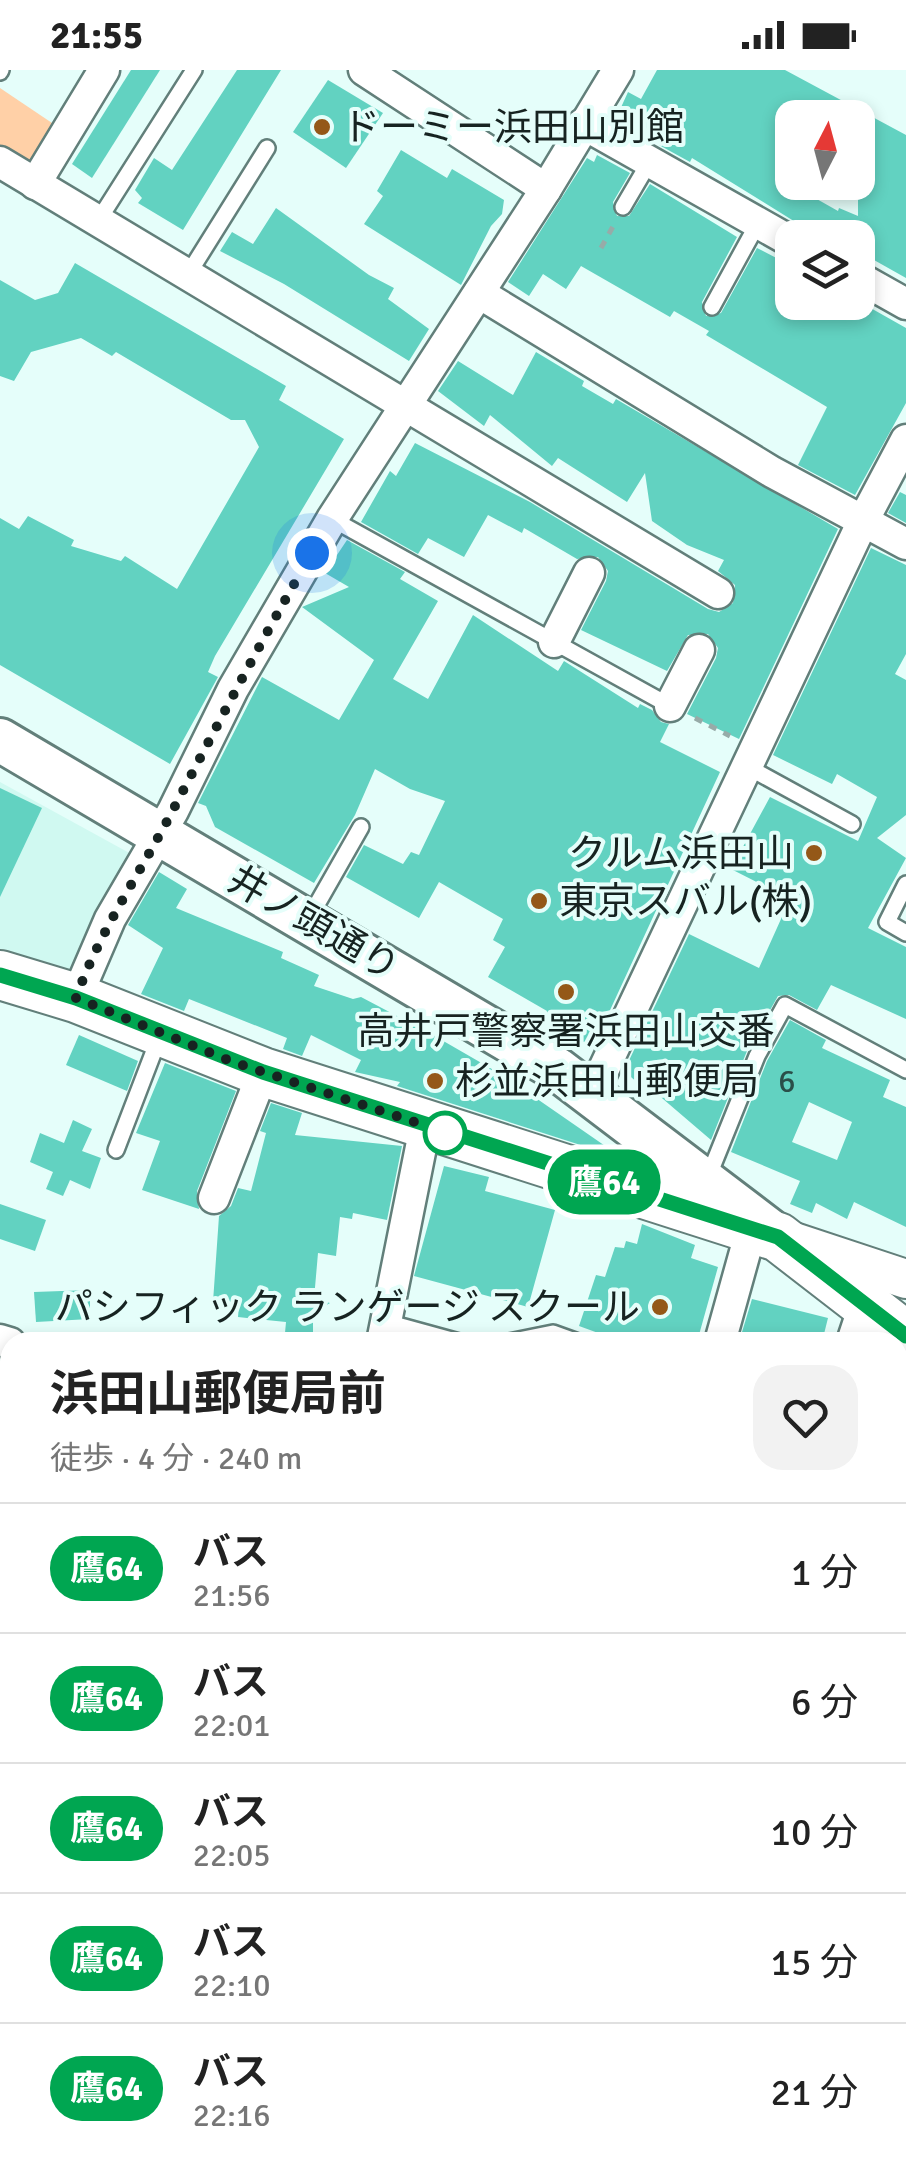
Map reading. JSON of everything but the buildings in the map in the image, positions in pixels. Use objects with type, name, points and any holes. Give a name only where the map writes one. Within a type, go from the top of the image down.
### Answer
[{"type":"main road","name":"井ノ頭通り","points":[[0,740],[308,920],[592,1094],[707,1180],[858,1323],[901,1332]]},
{"type":"main road","points":[[0,974],[76,998],[263,1072],[426,1127],[765,1232]]},
{"type":"street","points":[[35,184],[104,70]]},
{"type":"street","points":[[364,70],[546,189]]},
{"type":"street","points":[[76,998],[110,919],[160,833],[233,688],[332,519],[546,189],[618,70]]},
{"type":"street","points":[[583,124],[775,232]]},
{"type":"street","points":[[0,162],[718,593]]},
{"type":"street","points":[[875,287],[906,304]]},
{"type":"street","points":[[480,292],[772,472],[906,544]]},
{"type":"street","points":[[592,1094],[750,757],[906,440]]},
{"type":"street","points":[[554,642],[589,573]]},
{"type":"street","points":[[670,706],[699,650]]},
{"type":"street","points":[[214,1198],[263,1072]]},
{"type":"street","points":[[384,1332],[426,1127]]},
{"type":"street","points":[[724,1332],[765,1232],[906,1279]]},
{"type":"street","points":[[858,1323],[879,1280],[906,1279]]},
{"type":"lane","points":[[98,221],[194,70]]},
{"type":"lane","points":[[187,276],[268,148]]},
{"type":"lane","points":[[624,207],[650,162]]},
{"type":"lane","points":[[712,308],[758,223]]},
{"type":"lane","points":[[332,519],[670,706]]},
{"type":"lane","points":[[750,757],[852,824]]},
{"type":"lane","points":[[308,920],[361,828]]},
{"type":"lane","points":[[906,884],[887,922],[906,933]]},
{"type":"lane","points":[[707,1180],[757,1056],[784,1004],[906,1070]]},
{"type":"lane","points":[[116,1150],[160,1034]]},
{"type":"path","points":[[601,248],[624,207]]},
{"type":"path","points":[[670,706],[750,757]]},
{"type":"shaded area","points":[[0,88],[55,125],[29,169],[0,147]]},
{"type":"shaded area","points":[[0,782],[133,855],[79,980],[0,954]]},
{"type":"bus line","name":"鷹64","points":[[0,975],[76,998],[174,1040],[426,1127],[778,1237],[901,1332]]},
{"type":"place","name":"ドーミー浜田山別館","points":[[322,127]]},
{"type":"place","name":"クルム浜田山","points":[[814,853]]},
{"type":"place","name":"東京スバル(株)","points":[[539,901]]},
{"type":"place","name":"高井戸警察署浜田山交番","points":[[566,992]]},
{"type":"place","name":"杉並浜田山郵便局","points":[[435,1081]]},
{"type":"place","name":"パシフィック ランゲージ スクール","points":[[660,1307]]},
{"type":"route","points":[[312,553],[233,688],[173,811],[110,919],[76,998],[233,1062],[463,1138],[445,1133]]}]
